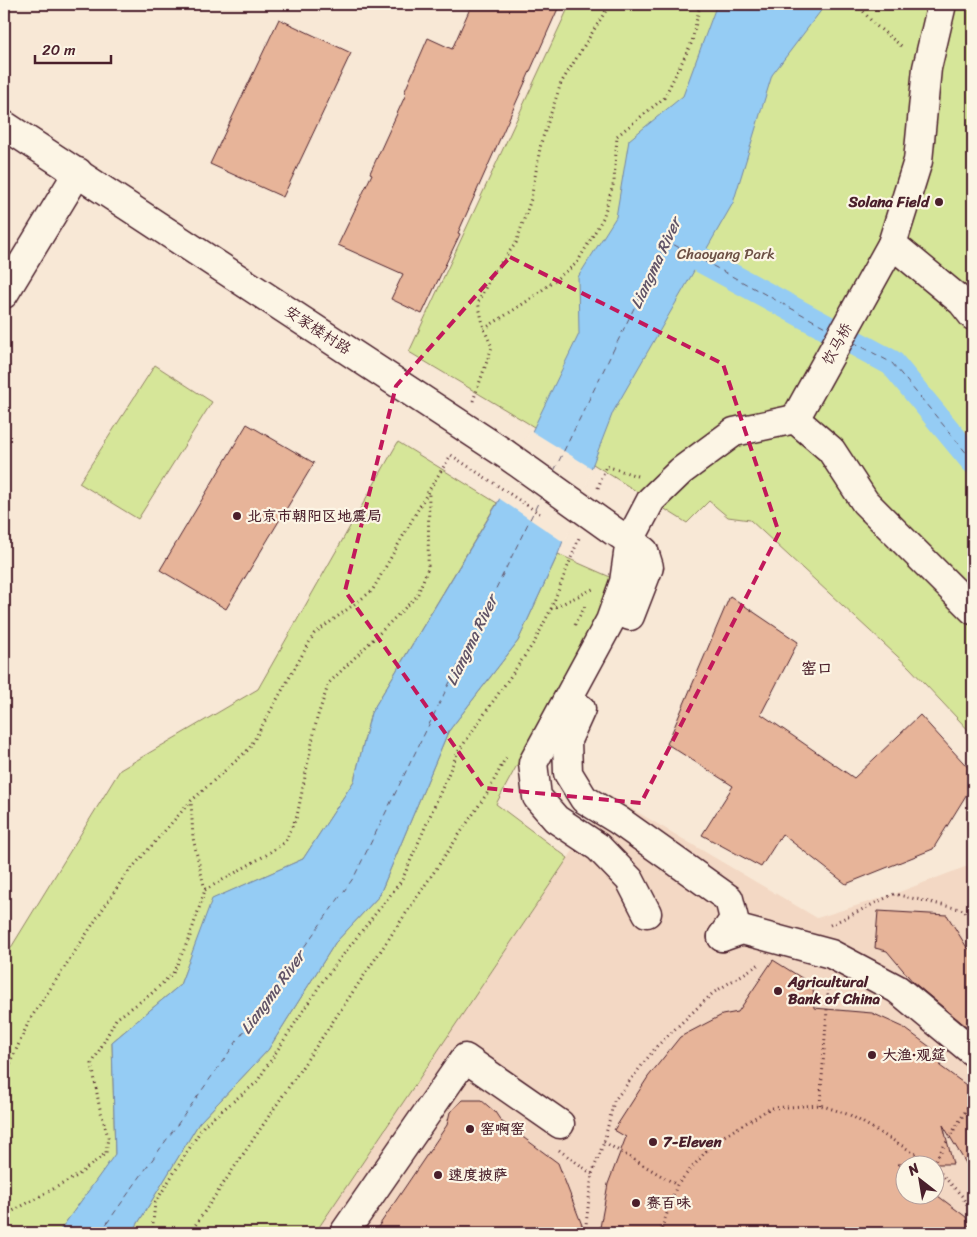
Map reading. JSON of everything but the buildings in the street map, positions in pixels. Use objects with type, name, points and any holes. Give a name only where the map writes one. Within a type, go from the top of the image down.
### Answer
[{"type":"street","name":"饮马桥","points":[[795,419],[892,244],[918,160],[927,68],[942,4]]},
{"type":"street","name":"安家楼村路","points":[[4,125],[465,426],[644,551],[649,567],[633,609],[594,683],[567,740],[568,773],[584,799],[618,820],[729,899],[734,919],[722,937],[742,930],[793,943]]},
{"type":"street","points":[[4,294],[78,172]]},
{"type":"street","points":[[892,244],[962,302],[973,316]]},
{"type":"street","points":[[647,913],[630,880],[598,847],[556,819],[537,797],[533,763],[610,621],[624,582],[623,536],[651,500],[681,471],[734,432],[795,419],[831,450],[865,502],[973,610]]},
{"type":"street","points":[[793,943],[831,954],[897,989],[973,1052]]},
{"type":"street","points":[[344,1233],[465,1058],[560,1124]]},
{"type":"path","points":[[4,1076],[29,1020],[124,877],[191,801],[249,748],[314,634],[372,591],[451,455],[465,426],[492,347],[484,329],[478,302],[493,273],[516,243],[531,199],[540,143],[561,83],[610,4]]},
{"type":"path","points":[[484,329],[529,300],[577,263],[603,218],[606,209],[614,182],[617,136],[664,98],[692,42],[700,4]]},
{"type":"path","points":[[857,4],[874,24],[927,68]]},
{"type":"path","points":[[451,455],[489,480]]},
{"type":"path","points":[[206,890],[285,842],[297,816],[317,718],[329,683],[418,596],[428,568],[429,490]]},
{"type":"path","points":[[152,1233],[155,1202],[204,1125],[256,1083],[324,979],[402,880],[458,752],[535,640],[550,609],[594,588],[572,630]]},
{"type":"path","points":[[190,1233],[488,792],[510,750]]},
{"type":"path","points":[[4,1222],[11,1212],[77,1176],[106,1153],[108,1137],[99,1105],[92,1064],[116,1019],[151,994],[173,973],[189,939],[206,890],[193,838],[191,801]]},
{"type":"path","points":[[585,1233],[592,1174],[604,1142],[614,1101],[656,1046],[713,993],[793,943],[894,894],[964,910],[973,924]]},
{"type":"path","points":[[820,1105],[831,954]]},
{"type":"path","points":[[940,1154],[973,1099]]},
{"type":"path","points":[[660,1233],[677,1185],[714,1142],[771,1108],[820,1105],[850,1115],[915,1154]]},
{"type":"path","points":[[604,1142],[677,1185]]},
{"type":"path","points":[[944,1177],[962,1196],[973,1217]]},
{"type":"highlighted area","points":[[510,257],[723,364],[779,533],[641,803],[484,788],[345,591],[396,386]]},
{"type":"shaded area","points":[[610,796],[817,918],[894,894],[973,864],[973,1233],[315,1233]]},
{"type":"green space","name":"Chaoyang Park","points":[[570,4],[973,4],[973,735],[909,667],[750,520],[728,517],[709,501],[687,523],[526,422],[409,352]]},
{"type":"green space","points":[[155,365],[212,402],[138,519],[79,483]]},
{"type":"green space","points":[[398,442],[497,503],[371,713],[354,781],[303,859],[213,899],[180,985],[112,1042],[115,1155],[58,1233],[4,1233],[4,959],[120,770],[258,689]]},
{"type":"green space","points":[[558,554],[617,580],[496,804],[568,858],[315,1233],[132,1233],[199,1123],[268,1050],[335,943],[379,896],[448,732],[518,641]]},
{"type":"water","name":"Liangma River","points":[[717,4],[826,4],[772,75],[733,203],[613,412],[558,554],[518,641],[448,732],[379,896],[335,943],[268,1050],[199,1123],[132,1233],[58,1233],[115,1154],[112,1042],[180,985],[212,899],[303,859],[354,781],[371,713],[497,504],[579,334],[578,277],[616,217],[629,140],[683,96]]},
{"type":"pier","points":[[530,430],[593,469],[565,543],[497,497]]},
{"type":"waterway","name":"Liangma River","points":[[670,243],[892,363],[973,461]]},
{"type":"ferry route","points":[[554,471],[667,241],[829,329]]},
{"type":"ferry route","points":[[853,342],[892,363],[973,461]]},
{"type":"ferry route","points":[[100,1233],[354,877],[541,497]]},
{"type":"place","name":"Solana Field","points":[[939,202]]},
{"type":"place","name":"北京市朝阳区地震局","points":[[237,516]]},
{"type":"place","name":"Agricultural Bank of China","points":[[778,991]]},
{"type":"place","name":"大渔·观筵","points":[[872,1055]]},
{"type":"place","name":"窑啊窑","points":[[470,1129]]},
{"type":"place","name":"7-Eleven","points":[[653,1142]]},
{"type":"place","name":"速度披萨","points":[[438,1175]]},
{"type":"place","name":"赛百味","points":[[636,1203]]},
{"type":"district","name":"窑口","points":[[817,668]]}]
